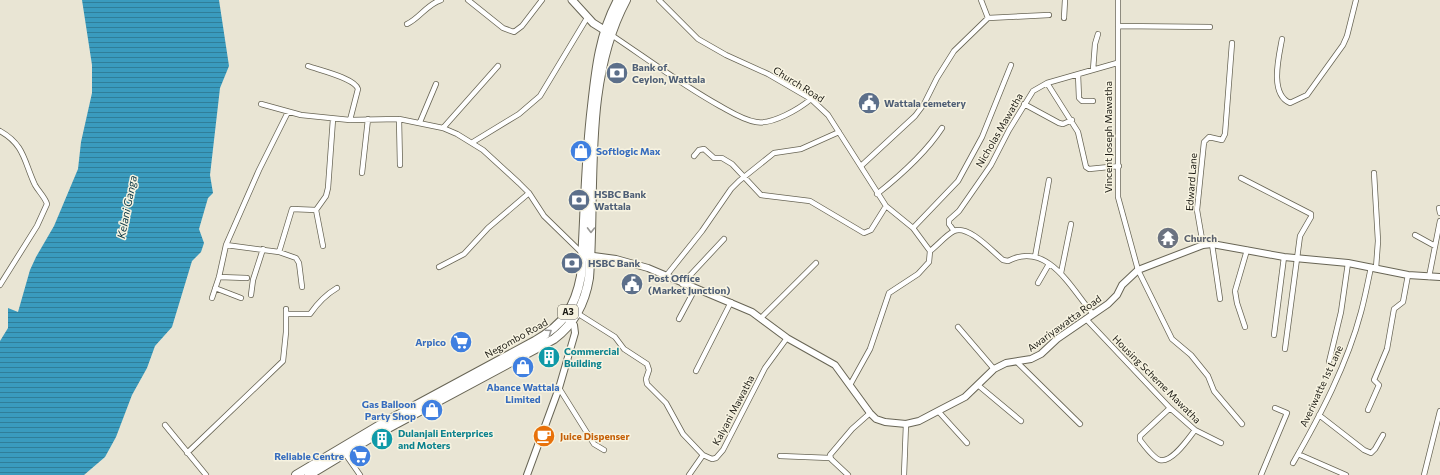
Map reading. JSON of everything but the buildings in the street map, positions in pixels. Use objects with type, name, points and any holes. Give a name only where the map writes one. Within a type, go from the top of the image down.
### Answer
[{"type":"highway","name":"Negombo Road","points":[[296,475],[554,339],[568,320],[577,313],[587,288],[587,255],[594,146],[602,66],[607,32],[618,0]]},
{"type":"highway","name":"Negombo Road","points":[[607,32],[626,0]]},
{"type":"highway","name":"Negombo Road","points":[[568,320],[587,255]]},
{"type":"highway","name":"Negombo Road","points":[[309,475],[343,449]]},
{"type":"main road","points":[[572,0],[587,18],[607,32]]},
{"type":"street","points":[[407,24],[416,20],[432,4],[441,0]]},
{"type":"street","points":[[470,0],[503,28],[514,32],[522,26],[542,0]]},
{"type":"street","name":"Church Road","points":[[659,0],[698,39],[726,55],[768,74],[811,99],[828,114],[877,194],[886,206],[913,228],[930,251]]},
{"type":"street","points":[[981,0],[988,18]]},
{"type":"street","points":[[1064,18],[1065,0]]},
{"type":"street","name":"Vincent Joseph Mawatha","points":[[1118,0],[1118,197],[1138,270],[1172,339],[1191,356],[1208,376],[1214,390],[1242,424]]},
{"type":"street","points":[[1282,39],[1276,78],[1281,94],[1290,104],[1307,95],[1343,45],[1351,24],[1356,0]]},
{"type":"street","points":[[861,166],[915,116],[924,104],[937,78],[954,51],[988,18],[1049,15]]},
{"type":"street","points":[[473,142],[519,114],[540,96],[548,86],[587,18]]},
{"type":"street","points":[[1118,26],[1210,27]]},
{"type":"street","points":[[607,32],[695,91],[750,121],[770,121],[799,108],[811,99]]},
{"type":"street","points":[[1093,70],[1095,44],[1098,34]]},
{"type":"street","name":"Edward Lane","points":[[1203,245],[1196,210],[1204,142],[1209,137],[1222,140],[1225,134],[1232,43]]},
{"type":"street","name":"Nicholas Mawatha","points":[[954,231],[949,224],[949,220],[959,211],[991,165],[1024,104],[1033,91],[1047,83],[1117,63]]},
{"type":"street","points":[[913,228],[958,182],[982,137],[1011,65]]},
{"type":"street","points":[[308,66],[350,81],[357,86],[358,89],[350,120]]},
{"type":"street","points":[[443,128],[498,66]]},
{"type":"street","points":[[1078,74],[1079,98],[1082,101],[1093,101]]},
{"type":"street","points":[[1047,83],[1072,120],[1082,144],[1086,167],[1089,169],[1119,166]]},
{"type":"street","points":[[420,122],[436,84]]},
{"type":"street","points":[[261,104],[301,115],[350,120],[399,118],[443,128],[473,142],[529,193],[544,216],[587,255]]},
{"type":"street","points":[[1024,104],[1059,123],[1063,124],[1072,120]]},
{"type":"street","points":[[212,298],[219,277],[226,245],[259,170],[288,112]]},
{"type":"street","points":[[399,118],[400,165]]},
{"type":"street","points":[[323,246],[316,210],[326,196],[328,188],[333,119]]},
{"type":"street","points":[[362,173],[368,119]]},
{"type":"street","points":[[877,194],[898,178],[932,143],[942,128]]},
{"type":"street","points":[[0,132],[10,137],[20,147],[36,187],[46,201],[47,208],[0,285]]},
{"type":"street","points":[[666,276],[702,231],[731,189],[744,177],[774,153],[801,149],[839,132]]},
{"type":"street","points":[[694,156],[700,150],[704,149],[714,158],[722,158],[732,164],[761,195],[810,201],[864,233],[871,230],[886,206]]},
{"type":"street","name":"Averiwatte 1st Lane","points":[[1293,463],[1342,367],[1361,313],[1374,267],[1378,241],[1374,173]]},
{"type":"street","points":[[1241,178],[1311,214],[1311,217],[1300,236],[1285,349]]},
{"type":"street","points":[[1035,257],[1049,180]]},
{"type":"street","points":[[439,267],[464,254],[488,228],[529,193]]},
{"type":"street","points":[[280,252],[292,209],[316,210]]},
{"type":"street","points":[[1429,277],[1440,221]]},
{"type":"street","points":[[1061,273],[1071,224]]},
{"type":"street","points":[[850,385],[870,349],[889,293],[918,274],[929,262],[930,251],[954,231],[960,229],[972,233],[1003,260],[1008,261],[1019,256],[1035,257],[1049,264],[1061,273],[1093,314]]},
{"type":"street","points":[[1415,235],[1435,246]]},
{"type":"street","points":[[682,284],[724,239]]},
{"type":"street","points":[[1212,244],[1220,299]]},
{"type":"street","name":"Awariyawatta Road","points":[[587,255],[622,261],[666,276],[682,284],[730,302],[761,318],[787,338],[835,365],[876,419],[885,422],[906,424],[918,421],[965,398],[979,386],[994,369],[1006,362],[1017,362],[1031,359],[1041,354],[1108,304],[1122,285],[1138,270],[1203,245],[1212,244],[1284,257],[1348,263],[1408,275],[1440,277]]},
{"type":"street","points":[[226,245],[263,249],[292,255],[299,263],[302,286]]},
{"type":"street","points":[[251,295],[253,280],[263,249]]},
{"type":"street","points":[[1245,327],[1237,303],[1235,291],[1247,250]]},
{"type":"street","points":[[1274,335],[1284,257]]},
{"type":"street","points":[[761,318],[816,263]]},
{"type":"street","points":[[1329,362],[1340,312],[1348,263]]},
{"type":"street","points":[[1038,283],[1049,264]]},
{"type":"street","points":[[1368,410],[1379,385],[1374,380],[1387,349],[1394,309],[1403,302],[1408,275]]},
{"type":"street","points":[[219,277],[246,278]]},
{"type":"street","points":[[216,288],[241,298]]},
{"type":"street","points":[[188,453],[283,361],[286,311],[310,314],[316,305],[329,292],[337,288]]},
{"type":"street","points":[[679,319],[695,289]]},
{"type":"street","points":[[696,372],[730,302]]},
{"type":"street","points":[[577,313],[606,330],[615,337],[628,353],[647,364],[650,370],[646,379],[647,384],[666,402],[683,434],[703,455]]},
{"type":"street","name":"Housing Scheme Mawatha","points":[[1086,319],[1170,408],[1195,430],[1221,443]]},
{"type":"street","points":[[527,475],[559,388],[575,334],[574,328],[568,320]]},
{"type":"street","points":[[958,328],[994,369]]},
{"type":"street","name":"Kalyani Mawatha","points":[[689,475],[703,455],[712,459],[716,458],[723,450],[765,368],[787,338]]},
{"type":"street","points":[[1017,362],[1080,424]]},
{"type":"street","points":[[979,386],[1022,421]]},
{"type":"street","points":[[559,388],[594,444],[604,450]]},
{"type":"street","points":[[1170,408],[1140,436],[1140,440],[1156,458],[1162,460],[1173,456],[1195,430]]},
{"type":"street","points":[[1261,475],[1286,413],[1275,408]]},
{"type":"street","points":[[938,411],[967,443]]},
{"type":"street","points":[[1424,475],[1440,411]]},
{"type":"street","points":[[830,458],[852,429],[870,413]]},
{"type":"street","points":[[1319,414],[1364,450],[1372,452],[1375,450],[1383,435]]},
{"type":"street","points":[[904,475],[906,424]]},
{"type":"street","points":[[165,425],[206,475]]},
{"type":"street","points":[[343,449],[360,475]]},
{"type":"street","points":[[1298,454],[1346,475]]},
{"type":"street","points":[[780,456],[830,458],[848,475]]},
{"type":"water","name":"Kelani Ganga","points":[[82,0],[219,0],[229,66],[220,88],[210,175],[213,193],[208,198],[199,229],[204,243],[201,252],[192,261],[172,327],[155,346],[147,368],[132,395],[116,437],[105,457],[84,475],[0,475],[0,341],[8,328],[8,308],[18,312],[30,270],[54,226],[78,169],[81,142],[92,93],[92,65]]},
{"type":"place","name":"Bank of Ceylon, Wattala","points":[[617,73]]},
{"type":"place","name":"Wattala cemetery","points":[[869,103]]},
{"type":"place","name":"Softlogic Max","points":[[581,151]]},
{"type":"place","name":"HSBC Bank Wattala","points":[[579,200]]},
{"type":"place","name":"Church","points":[[1168,238]]},
{"type":"place","name":"HSBC Bank","points":[[572,263]]},
{"type":"place","name":"Post Office (Market Junction)","points":[[632,284]]},
{"type":"place","name":"Arpico","points":[[461,342]]},
{"type":"place","name":"Commercial Building","points":[[549,357]]},
{"type":"place","name":"Abance Wattala Limited","points":[[523,367]]},
{"type":"place","name":"Gas Balloon Party Shop","points":[[432,410]]},
{"type":"place","name":"Juice Dispenser","points":[[544,436]]},
{"type":"place","name":"Dulanjali Enterprices and Moters","points":[[382,439]]},
{"type":"place","name":"Reliable Centre","points":[[360,456]]}]
